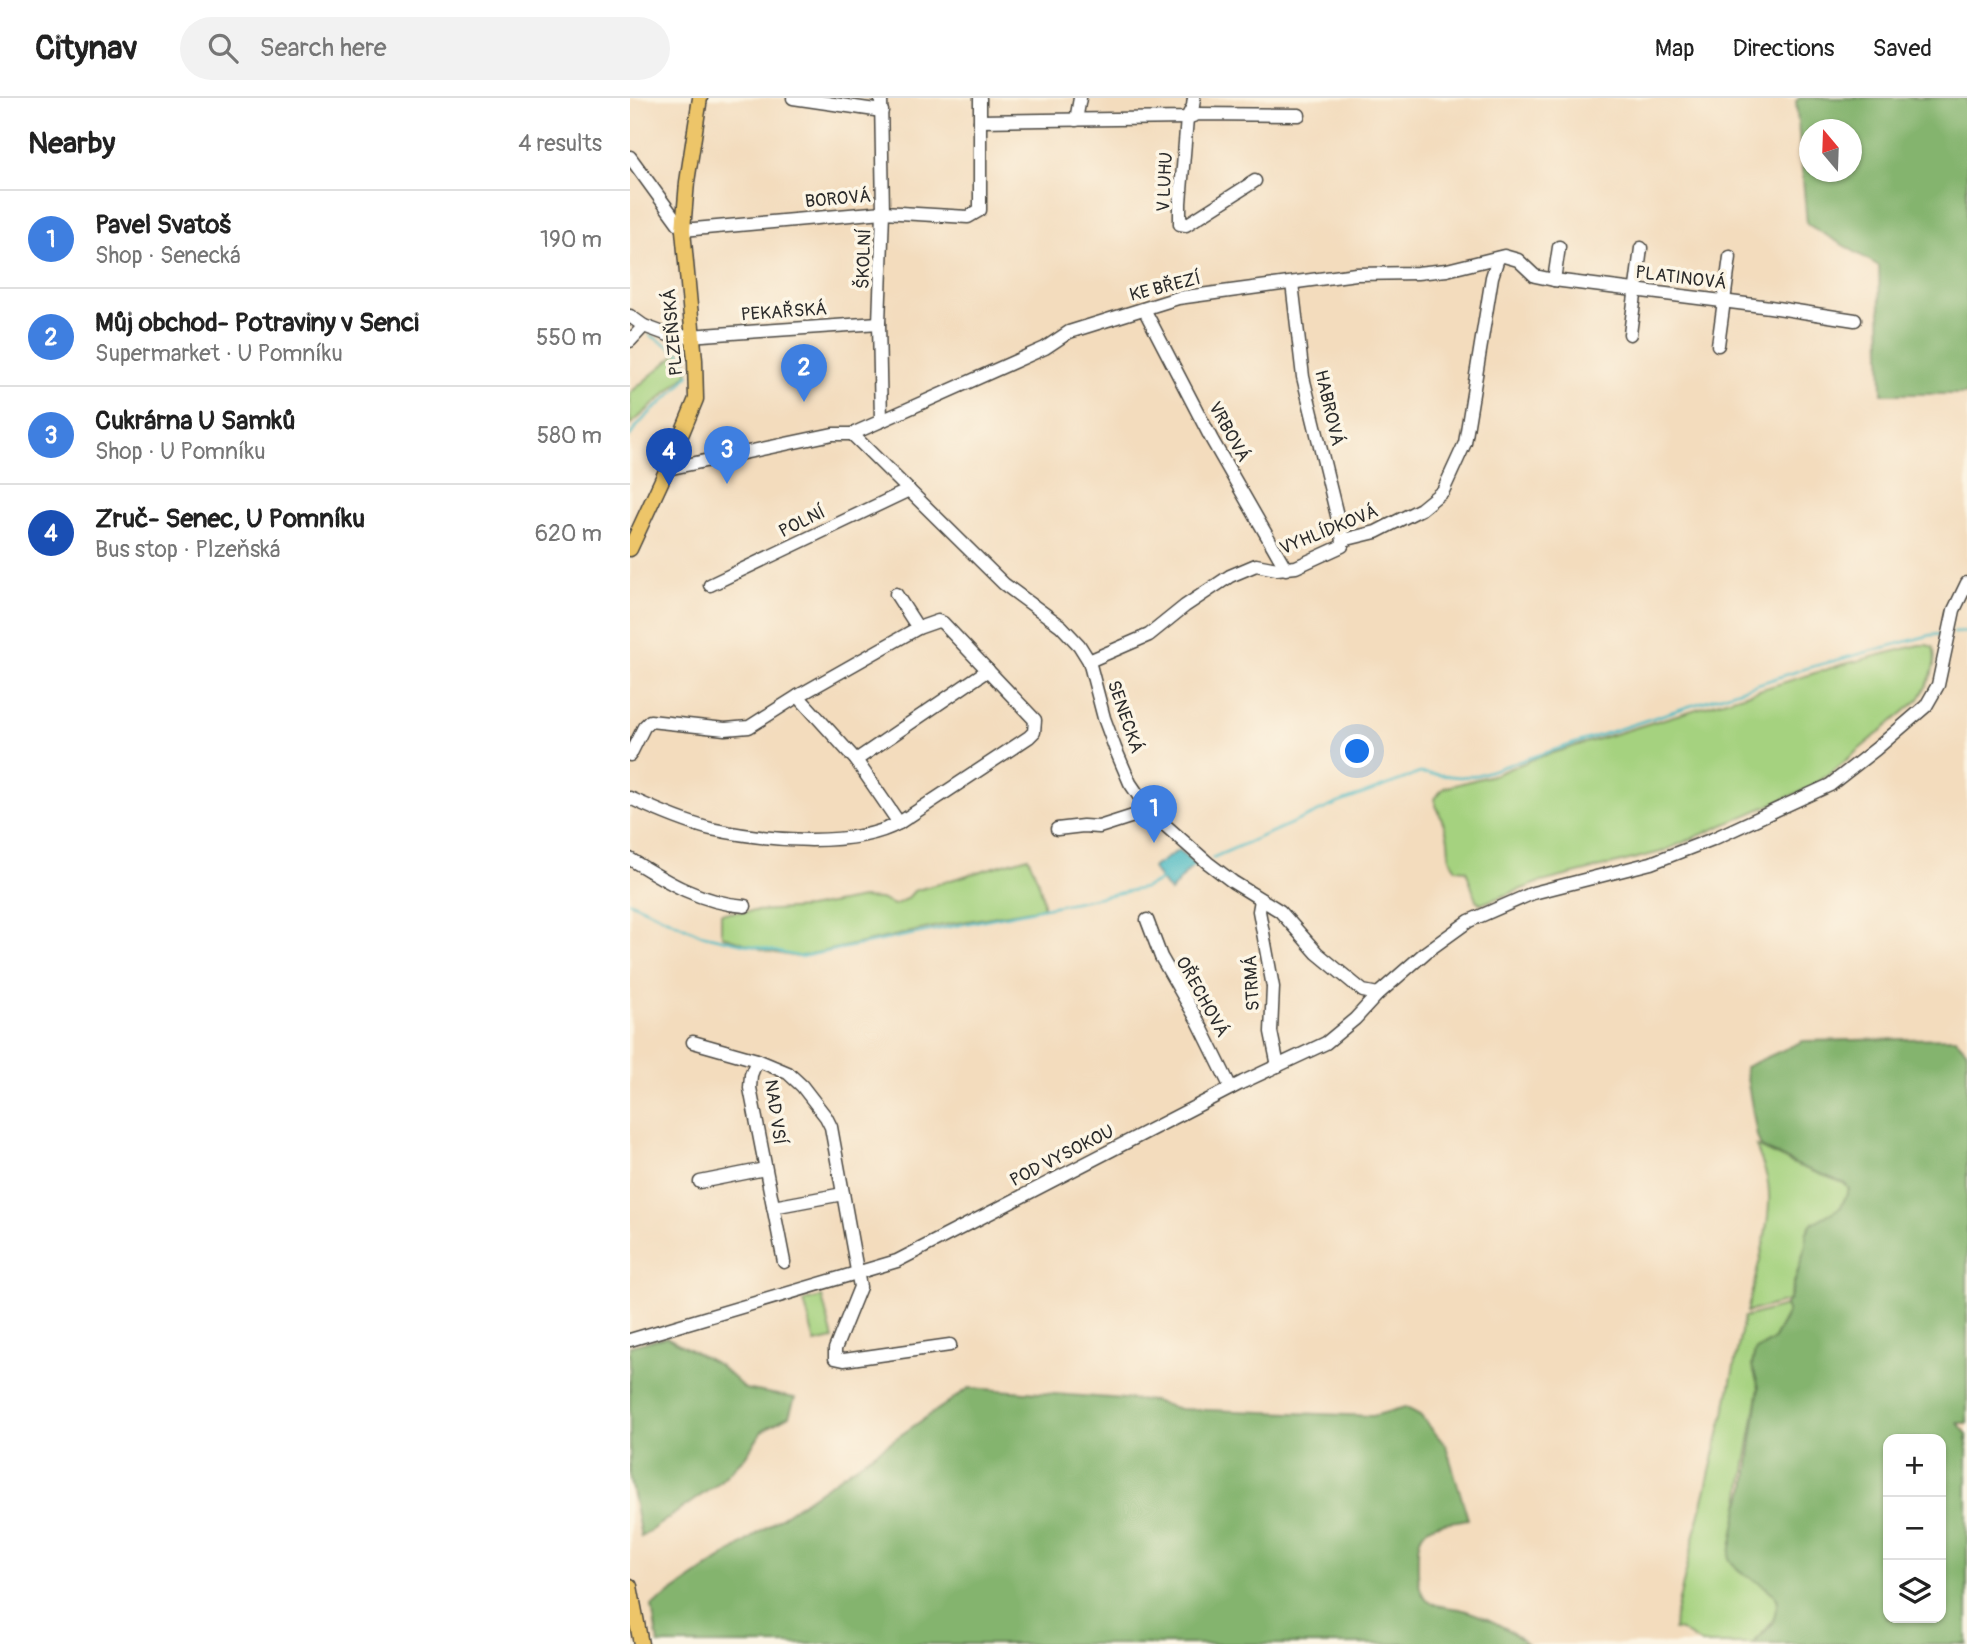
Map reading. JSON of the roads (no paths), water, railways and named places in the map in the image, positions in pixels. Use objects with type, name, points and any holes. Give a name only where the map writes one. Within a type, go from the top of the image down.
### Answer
[{"type":"main road","name":"PLZEŇSKÁ","points":[[630,549],[696,399],[683,230],[687,182],[700,98]]},
{"type":"main road","points":[[630,1586],[641,1644]]},
{"type":"street","points":[[793,98],[882,105]]},
{"type":"street","points":[[980,98],[980,121],[1187,118],[1198,114],[1299,115]]},
{"type":"street","points":[[1076,120],[1080,98]]},
{"type":"street","name":"V LUHU","points":[[1194,98],[1187,118],[1180,224],[1186,225],[1255,181]]},
{"type":"street","name":"ŠKOLNÍ","points":[[881,421],[879,323],[883,212],[882,105]]},
{"type":"street","name":"BOROVÁ","points":[[683,230],[883,212],[968,217],[980,210],[980,121]]},
{"type":"street","points":[[630,157],[683,230]]},
{"type":"street","points":[[1554,280],[1559,247]]},
{"type":"street","points":[[1630,334],[1641,248]]},
{"type":"street","name":"PLATINOVÁ","points":[[1504,257],[1518,260],[1535,276],[1554,280],[1855,320]]},
{"type":"street","name":"KE BŘEZÍ","points":[[667,470],[833,434],[852,434],[1045,348],[1069,332],[1178,298],[1356,274],[1447,270],[1504,257]]},
{"type":"street","name":"VYHLÍDKOVÁ","points":[[1089,661],[1149,635],[1185,606],[1230,576],[1256,565],[1286,569],[1342,545],[1343,540],[1376,531],[1421,509],[1443,491],[1465,443],[1492,277],[1504,257]]},
{"type":"street","points":[[1718,345],[1730,257]]},
{"type":"street","name":"HABROVÁ","points":[[1292,283],[1303,377],[1343,540]]},
{"type":"street","name":"VRBOVÁ","points":[[1144,309],[1212,440],[1286,569]]},
{"type":"street","name":"PEKAŘSKÁ","points":[[630,316],[644,326],[668,336],[879,323]]},
{"type":"street","points":[[630,341],[644,326]]},
{"type":"street","name":"SENECKÁ","points":[[852,434],[1004,584],[1061,626],[1079,645],[1089,661],[1115,748],[1130,783],[1149,811],[1208,863],[1280,911],[1317,953],[1363,991],[1378,994]]},
{"type":"street","name":"POLNÍ","points":[[710,585],[909,490]]},
{"type":"street","name":"POD VYSOKOU","points":[[630,1340],[897,1261],[1231,1088],[1326,1043],[1355,1020],[1378,994],[1426,952],[1468,921],[1533,893],[1651,863],[1713,839],[1830,785],[1926,706],[1938,685],[1954,610],[1967,583]]},
{"type":"street","points":[[896,594],[918,628]]},
{"type":"street","points":[[630,798],[658,811],[709,828],[758,836],[812,840],[860,836],[888,829],[899,823],[1034,732],[1035,720],[943,624],[932,621],[747,727],[725,729],[650,721],[643,727],[631,750]]},
{"type":"street","points":[[856,760],[988,670]]},
{"type":"street","points":[[798,696],[856,760],[899,823]]},
{"type":"street","points":[[1057,829],[1099,827],[1149,811]]},
{"type":"street","points":[[630,859],[682,890],[711,901],[745,906]]},
{"type":"street","name":"STRMÁ","points":[[1261,900],[1260,918],[1273,987],[1271,1032],[1278,1066]]},
{"type":"street","name":"OŘECHOVÁ","points":[[1147,920],[1161,957],[1199,1023],[1231,1088]]},
{"type":"street","name":"NAD VSÍ","points":[[693,1042],[757,1060],[788,1073],[826,1117],[831,1127],[858,1274]]},
{"type":"street","name":"NAD VSÍ","points":[[757,1060],[751,1075],[750,1088],[784,1262]]},
{"type":"street","name":"NAD VSÍ","points":[[700,1182],[765,1169]]},
{"type":"street","points":[[773,1207],[843,1194]]},
{"type":"street","points":[[858,1274],[860,1287],[833,1353],[837,1359],[950,1345]]},
{"type":"water","points":[[1179,850],[1194,864],[1170,892],[1152,868]]},
{"type":"waterway","points":[[650,335],[682,354],[689,368]]},
{"type":"waterway","points":[[630,436],[643,419],[675,391],[689,374]]},
{"type":"waterway","points":[[1954,633],[1967,632]]},
{"type":"waterway","points":[[1212,858],[1336,804],[1420,773],[1460,777],[1477,775],[1807,668],[1931,635],[1944,634]]},
{"type":"waterway","points":[[1190,867],[1198,864]]},
{"type":"waterway","points":[[630,902],[700,934],[800,957],[1144,888],[1162,880]]},
{"type":"place","name":"Můj obchod- Potraviny v Senci","points":[[804,402]]},
{"type":"place","name":"Cukrárna U Samků","points":[[727,484]]},
{"type":"place","name":"Zruč- Senec, U Pomníku","points":[[669,486]]},
{"type":"place","name":"Pavel Svatoš","points":[[1154,843]]}]
